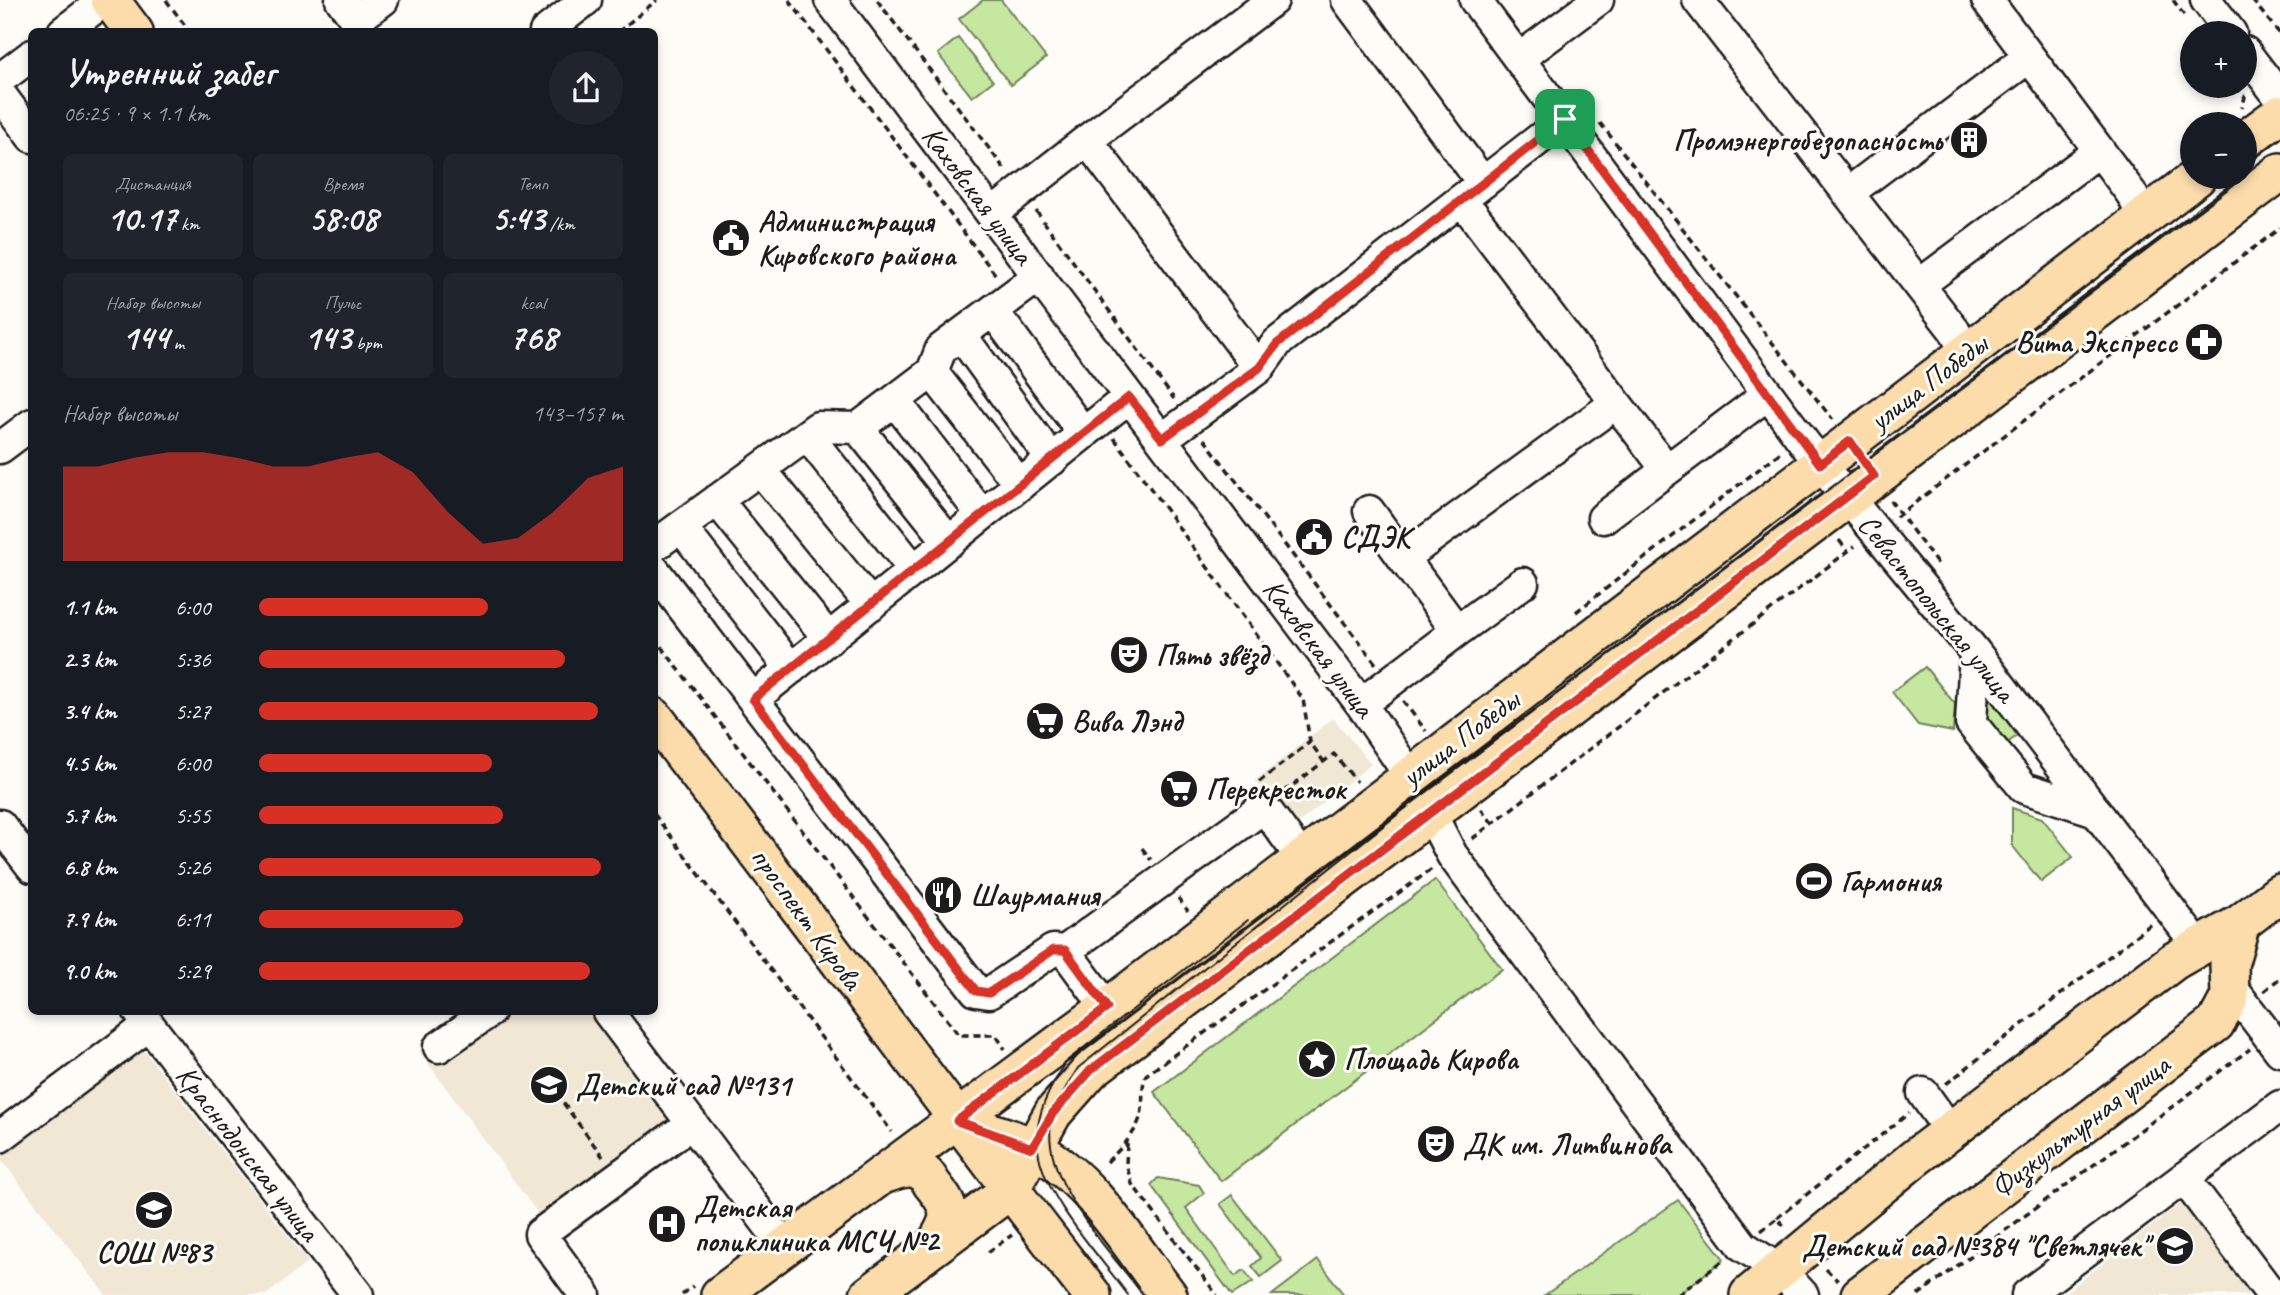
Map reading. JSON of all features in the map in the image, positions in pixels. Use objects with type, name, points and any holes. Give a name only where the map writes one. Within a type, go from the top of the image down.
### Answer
[{"type":"main road","points":[[110,0],[131,28]]},
{"type":"main road","points":[[2257,131],[2280,114]]},
{"type":"main road","name":"улица Победы","points":[[869,1295],[1010,1190],[1024,1170],[1032,1148],[1053,1113],[1091,1070],[2280,172]]},
{"type":"main road","name":"улица Победы","points":[[712,1287],[785,1247],[957,1121],[1410,776],[1810,450],[1850,441],[2181,189]]},
{"type":"main road","name":"проспект Кирова","points":[[658,722],[762,855],[957,1121],[1092,1295]]},
{"type":"main road","name":"Каховская улица","points":[[1410,776],[1430,813]]},
{"type":"main road","points":[[1749,1295],[1792,1283],[1950,1130],[2186,953],[2241,923],[2280,893]]},
{"type":"main road","name":"Физкультурная улица","points":[[1860,1295],[2216,1023],[2230,996],[2231,954],[2241,923]]},
{"type":"main road","points":[[2186,953],[2193,959],[2211,963],[2222,972],[2229,984]]},
{"type":"main road","points":[[957,1121],[1032,1148],[1094,1197],[1168,1295]]},
{"type":"main road","points":[[883,1175],[902,1168],[915,1168],[925,1174],[947,1203],[949,1214],[947,1226],[936,1243]]},
{"type":"street","points":[[68,28],[105,0]]},
{"type":"street","points":[[341,0],[356,20],[383,0]]},
{"type":"street","points":[[550,28],[586,0]]},
{"type":"street","name":"Каховская улица","points":[[830,0],[1361,704],[1410,776]]},
{"type":"street","points":[[992,214],[1273,0]]},
{"type":"street","points":[[1347,0],[1616,403],[1667,470]]},
{"type":"street","name":"Севастопольская улица","points":[[1475,0],[1810,450],[1861,486],[1975,652],[2170,909],[2186,953]]},
{"type":"street","points":[[1520,58],[1598,0]]},
{"type":"street","points":[[1698,0],[1919,285],[1966,353]]},
{"type":"street","points":[[1987,0],[2131,193],[2144,217]]},
{"type":"street","points":[[2206,0],[2222,21]]},
{"type":"street","points":[[1848,193],[2029,57]]},
{"type":"street","points":[[0,79],[28,58]]},
{"type":"street","points":[[2257,68],[2280,98]]},
{"type":"street","points":[[0,94],[28,131]]},
{"type":"street","points":[[1162,439],[1268,365],[1277,344],[1565,119]]},
{"type":"street","points":[[1087,140],[1268,365]]},
{"type":"street","points":[[1919,285],[2099,150]]},
{"type":"street","points":[[658,543],[818,427],[858,428],[932,372],[941,349],[1039,276]]},
{"type":"street","points":[[993,311],[1096,432]]},
{"type":"street","points":[[961,335],[1052,460]]},
{"type":"street","points":[[932,372],[1020,485]]},
{"type":"street","points":[[1604,518],[1768,394]]},
{"type":"street","points":[[753,699],[1052,460],[1096,432],[1129,397]]},
{"type":"street","points":[[894,401],[982,515]]},
{"type":"street","points":[[1403,558],[1616,403]]},
{"type":"street","points":[[0,448],[28,427]]},
{"type":"street","points":[[858,428],[949,542]]},
{"type":"street","points":[[807,435],[914,570]]},
{"type":"street","points":[[760,469],[871,605]]},
{"type":"street","points":[[717,500],[829,639]]},
{"type":"street","points":[[1369,511],[1457,631]]},
{"type":"street","points":[[681,527],[791,669]]},
{"type":"street","points":[[658,575],[976,991],[989,993],[1053,950],[1065,950],[1264,807],[1301,858]]},
{"type":"street","points":[[1361,704],[1523,583]]},
{"type":"street","points":[[1975,652],[1972,723],[2024,788],[2096,811]]},
{"type":"street","name":"Каховская улица","points":[[1430,813],[1452,855],[1743,1246],[1792,1283]]},
{"type":"street","points":[[0,825],[28,862]]},
{"type":"street","points":[[1065,950],[1107,1008]]},
{"type":"street","points":[[2229,984],[2280,1051]]},
{"type":"street","points":[[439,1047],[485,1015]]},
{"type":"street","points":[[610,1015],[785,1247]]},
{"type":"street","points":[[0,1137],[144,1018]]},
{"type":"street","name":"Краснодонская улица","points":[[144,1018],[358,1295]]},
{"type":"street","points":[[1925,1096],[1950,1130]]},
{"type":"street","points":[[2027,1295],[2280,1106]]},
{"type":"street","points":[[585,1295],[540,1234],[692,1124]]},
{"type":"street","points":[[2184,1178],[2272,1295]]},
{"type":"path","points":[[166,0],[187,28]]},
{"type":"path","points":[[623,28],[657,0]]},
{"type":"path","points":[[789,0],[1001,282]]},
{"type":"path","points":[[877,0],[1425,730]]},
{"type":"path","points":[[2252,0],[2280,34]]},
{"type":"path","points":[[1597,119],[1850,441]]},
{"type":"path","points":[[1096,432],[1303,699],[1310,742],[1324,762]]},
{"type":"path","points":[[1861,486],[1941,569]]},
{"type":"path","points":[[658,642],[959,1035],[996,1035],[1007,1051]]},
{"type":"path","points":[[1310,742],[1252,787],[1264,807],[1334,754],[1357,782]]},
{"type":"path","points":[[658,819],[895,1136]]},
{"type":"path","points":[[1107,1162],[1127,1142],[1141,1117],[1142,1085],[1146,1075],[1452,855]]},
{"type":"path","points":[[1777,1218],[1925,1096],[2170,909]]},
{"type":"path","points":[[1918,1295],[2253,1047],[2259,1025],[2261,993],[2280,978]]},
{"type":"path","points":[[542,1074],[618,1177]]},
{"type":"path","points":[[1127,1142],[1126,1164],[1132,1184],[1217,1295]]},
{"type":"path","points":[[988,1252],[1014,1234]]},
{"type":"path","points":[[682,1295],[712,1287]]},
{"type":"shaded area","points":[[1333,718],[1371,764],[1291,829],[1255,781]]},
{"type":"shaded area","name":"Детский сад №131","points":[[469,1015],[601,1015],[678,1119],[542,1219],[419,1051]]},
{"type":"shaded area","name":"СОШ №83","points":[[138,1043],[308,1262],[266,1295],[106,1295],[0,1158],[0,1149]]},
{"type":"shaded area","name":"Детский сад №384 \"Светлячек\"","points":[[2188,1198],[2264,1295],[2062,1295]]},
{"type":"green space","points":[[983,0],[1001,0],[1046,58],[1011,85],[959,19]]},
{"type":"green space","points":[[958,38],[993,81],[972,97],[938,54]]},
{"type":"green space","points":[[1925,667],[1955,704],[1953,732],[1918,725],[1892,692]]},
{"type":"green space","points":[[1984,691],[2018,735],[2006,744],[1982,715]]},
{"type":"green space","points":[[2012,808],[2042,818],[2073,857],[2041,882],[2012,845]]},
{"type":"green space","points":[[1435,880],[1502,969],[1221,1181],[1154,1092]]},
{"type":"green space","points":[[1158,1178],[1199,1185],[1204,1193],[1186,1208],[1235,1276],[1244,1270],[1253,1282],[1232,1295],[1151,1185]]},
{"type":"green space","points":[[1232,1195],[1282,1261],[1261,1277],[1252,1266],[1261,1258],[1220,1204]]},
{"type":"green space","points":[[1678,1200],[1724,1259],[1678,1295],[1545,1295]]},
{"type":"green space","points":[[1318,1260],[1344,1295],[1272,1295]]},
{"type":"tram line","points":[[2257,157],[2280,139]]},
{"type":"tram line","points":[[1143,1295],[1078,1209],[1054,1159],[1050,1135],[1054,1111],[1078,1068],[1421,796],[2228,189]]},
{"type":"tram line","points":[[1128,1295],[1062,1207],[1042,1168],[1037,1138],[1044,1102],[1068,1060],[1248,920]]},
{"type":"place","name":"Промэнергобезопасность","points":[[1969,140]]},
{"type":"place","name":"Администрация Кировского района","points":[[731,238]]},
{"type":"place","name":"Вита Экспресс","points":[[2204,342]]},
{"type":"place","name":"СДЭК","points":[[1314,537]]},
{"type":"place","name":"Пять звёзд","points":[[1129,655]]},
{"type":"place","name":"Вива Лэнд","points":[[1045,721]]},
{"type":"place","name":"Перекресток","points":[[1179,789]]},
{"type":"place","name":"Гармония","points":[[1814,881]]},
{"type":"place","name":"Шаурмания","points":[[943,895]]},
{"type":"place","name":"Площадь Кирова","points":[[1317,1059]]},
{"type":"place","name":"Детский сад №131","points":[[549,1085]]},
{"type":"place","name":"ДК им. Литвинова","points":[[1436,1144]]},
{"type":"place","name":"СОШ №83","points":[[154,1210]]},
{"type":"place","name":"Детская поликлиника МСЧ №2","points":[[667,1224]]},
{"type":"place","name":"Детский сад №384 \"Светлячек\"","points":[[2175,1246]]},
{"type":"route","points":[[1565,119],[1820,464],[1850,441],[1874,476],[1091,1070],[1053,1113],[1032,1148],[957,1121],[1107,1008],[1065,950],[1053,950],[989,993],[976,991],[753,699],[1129,397],[1162,439],[1259,368],[1277,344],[1565,119]]}]
